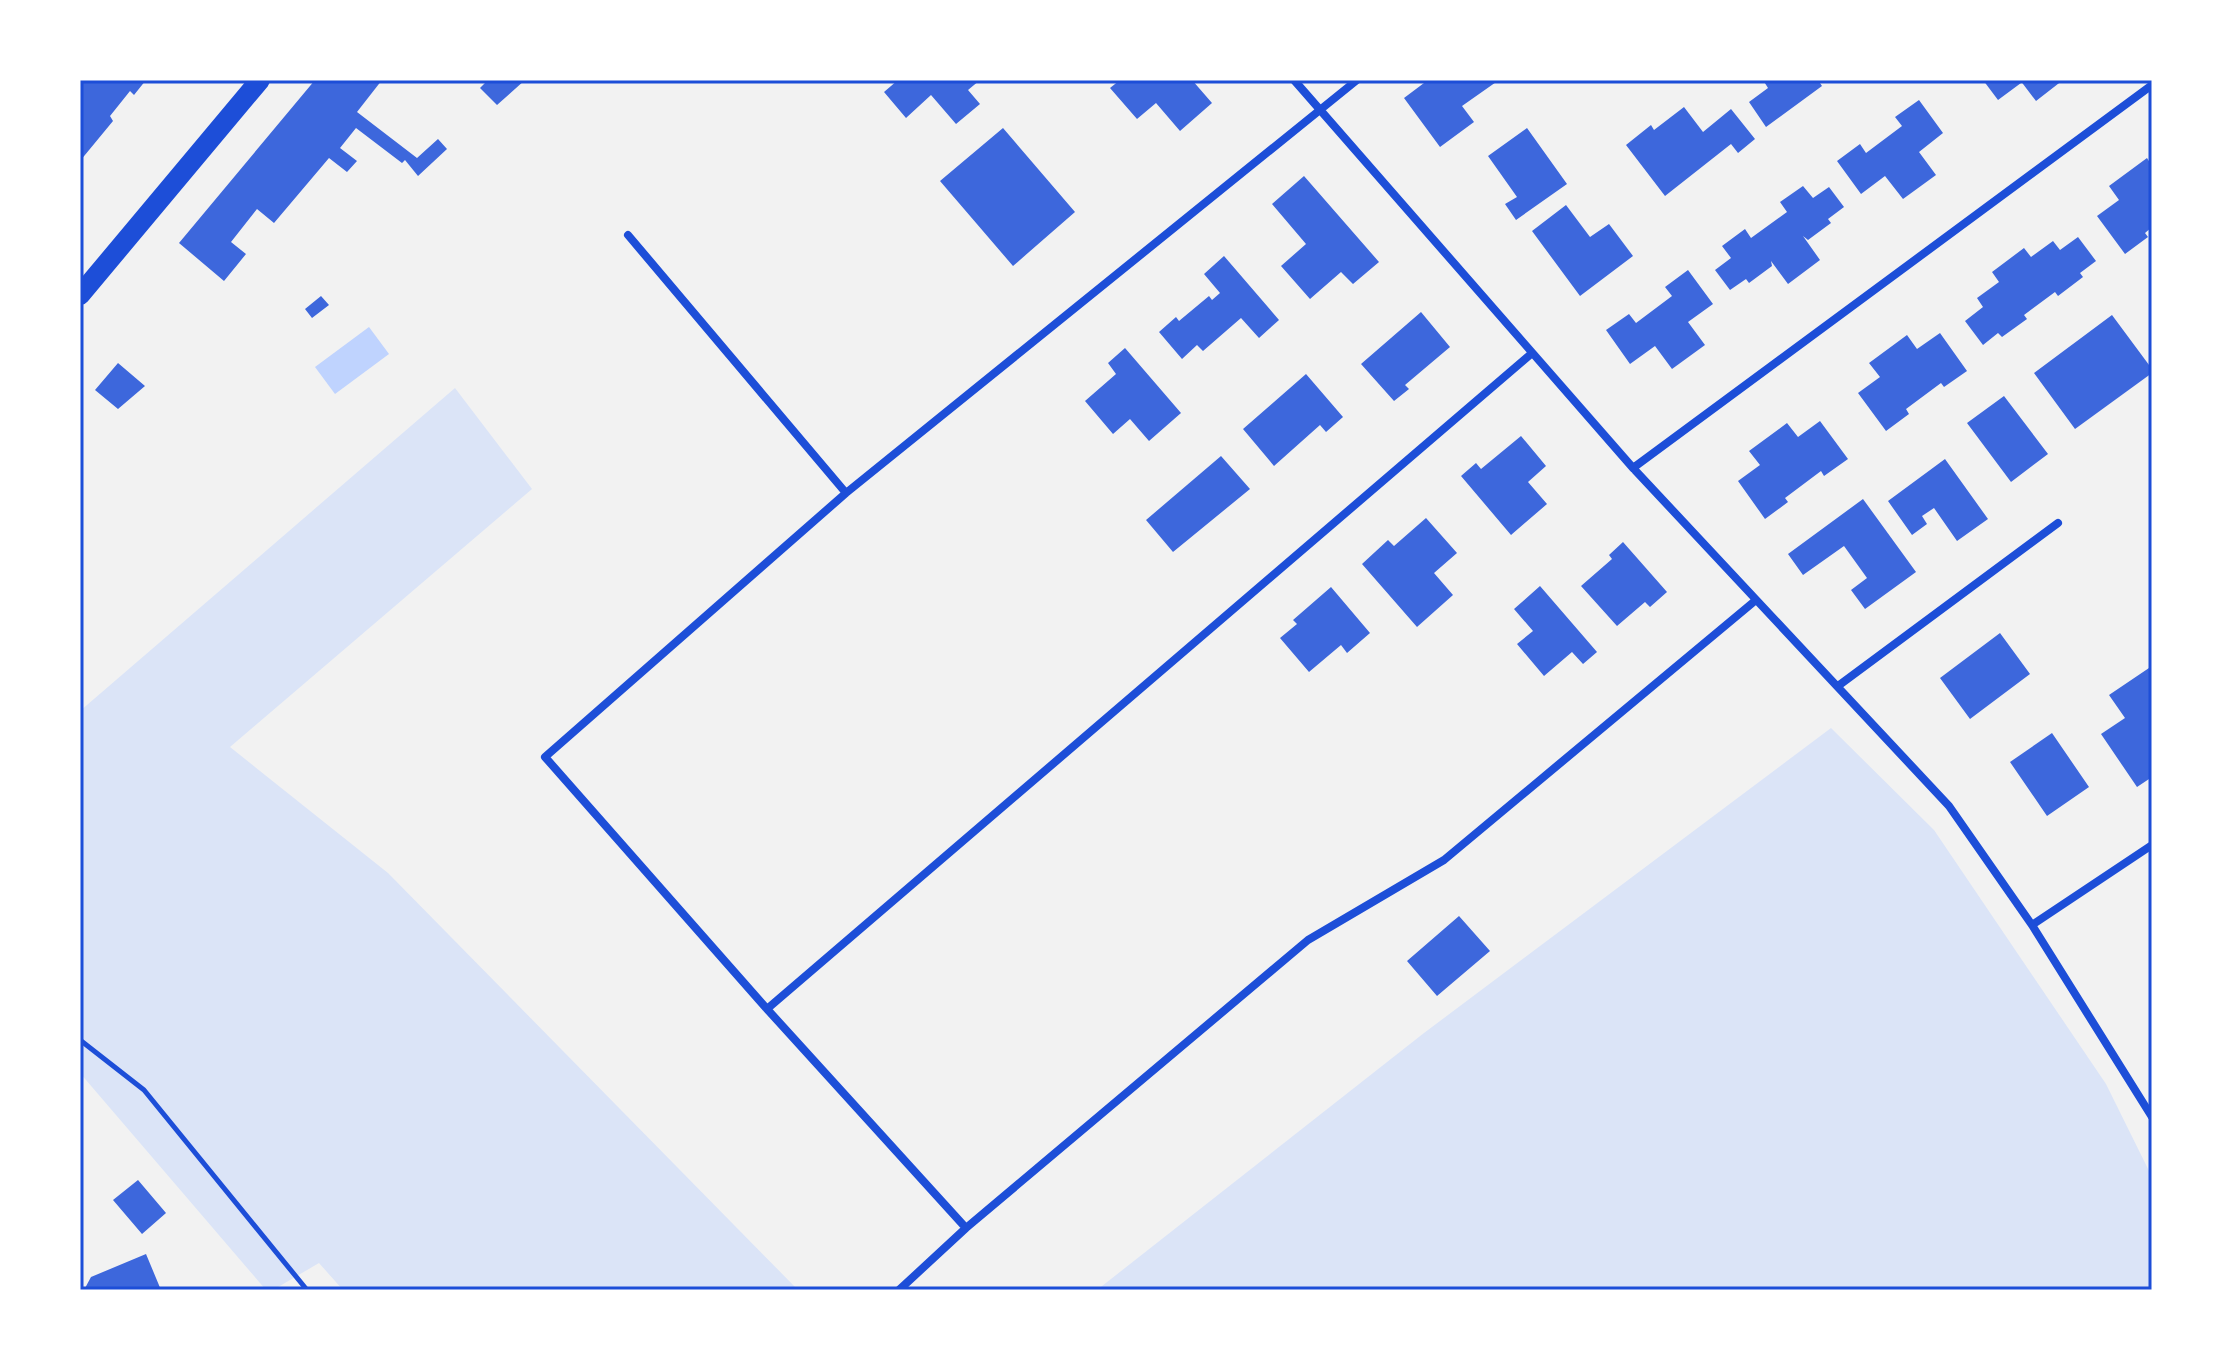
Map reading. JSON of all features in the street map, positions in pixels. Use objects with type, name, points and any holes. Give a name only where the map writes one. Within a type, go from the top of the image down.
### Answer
[{"type":"main road","points":[[80,295],[260,80]]},
{"type":"street","points":[[1294,80],[1633,468],[1949,806],[2032,925],[2152,1117]]},
{"type":"street","points":[[966,1228],[767,1009],[545,757],[846,493],[1357,80]]},
{"type":"street","points":[[1633,468],[2152,85]]},
{"type":"street","points":[[628,235],[846,493]]},
{"type":"street","points":[[767,1009],[1531,354]]},
{"type":"street","points":[[1838,686],[2058,523]]},
{"type":"street","points":[[899,1290],[966,1228],[1308,940],[1444,860],[1756,600]]},
{"type":"street","points":[[2032,925],[2152,845]]},
{"type":"path","points":[[80,1040],[144,1090],[307,1290]]},
{"type":"shaded area","points":[[455,388],[532,489],[230,747],[388,873],[798,1290],[343,1290],[319,1263],[273,1290],[266,1290],[80,1073],[80,711]]},
{"type":"shaded area","points":[[1831,728],[1934,830],[2106,1084],[2152,1177],[2152,1290],[1097,1290],[1424,1033]]},
{"type":"water","points":[[369,327],[389,354],[335,394],[315,367]]},
{"type":"building","points":[[80,80],[146,80],[134,95],[130,91],[110,116],[113,121],[80,161]]},
{"type":"building","points":[[315,80],[382,80],[357,112],[417,158],[438,139],[447,149],[418,176],[405,160],[402,163],[356,128],[340,148],[357,161],[347,172],[329,158],[274,223],[257,209],[231,242],[246,254],[224,281],[179,243]]},
{"type":"building","points":[[488,80],[525,80],[497,105],[480,88]]},
{"type":"building","points":[[898,80],[980,80],[968,90],[980,104],[956,124],[931,95],[906,118],[884,92]]},
{"type":"building","points":[[1120,80],[1192,80],[1212,103],[1180,131],[1156,103],[1137,119],[1110,88]]},
{"type":"building","points":[[1428,80],[1499,80],[1462,106],[1474,122],[1440,147],[1404,98]]},
{"type":"building","points":[[1763,80],[1818,80],[1822,86],[1766,127],[1749,102],[1768,88]]},
{"type":"building","points":[[1983,80],[2018,80],[2021,83],[1998,100]]},
{"type":"building","points":[[2020,80],[2063,80],[2036,101]]},
{"type":"building","points":[[1919,100],[1943,133],[1919,152],[1936,175],[1903,199],[1885,176],[1861,194],[1837,161],[1860,144],[1866,153],[1902,126],[1895,117]]},
{"type":"building","points":[[1684,107],[1703,132],[1731,109],[1755,139],[1738,153],[1731,144],[1665,196],[1626,145],[1651,125],[1654,130]]},
{"type":"building","points":[[1003,128],[1075,212],[1013,266],[940,181]]},
{"type":"building","points":[[1527,128],[1567,184],[1516,220],[1505,204],[1517,197],[1488,156]]},
{"type":"building","points":[[2147,158],[2152,166],[2152,227],[2145,233],[2148,237],[2125,254],[2097,216],[2119,200],[2109,186]]},
{"type":"building","points":[[1304,176],[1379,262],[1353,284],[1341,272],[1310,299],[1281,266],[1306,244],[1272,204]]},
{"type":"building","points":[[1803,186],[1813,198],[1829,187],[1844,207],[1828,219],[1831,223],[1808,240],[1803,236],[1820,260],[1788,284],[1771,261],[1772,266],[1749,283],[1746,279],[1730,290],[1715,270],[1731,258],[1722,246],[1745,229],[1751,238],[1787,212],[1780,202]]},
{"type":"building","points":[[1566,205],[1590,237],[1609,224],[1633,256],[1580,296],[1532,231]]},
{"type":"building","points":[[2078,237],[2096,261],[2080,273],[2083,277],[2058,296],[2055,292],[2024,315],[2027,319],[2002,337],[1998,333],[1983,345],[1965,321],[1983,307],[1977,298],[1999,282],[1992,272],[2024,248],[2031,257],[2053,241],[2060,250]]},
{"type":"building","points":[[1224,256],[1279,320],[1259,338],[1241,318],[1203,351],[1197,345],[1182,359],[1159,332],[1176,317],[1179,321],[1209,296],[1212,300],[1220,293],[1204,274]]},
{"type":"building","points":[[1688,270],[1713,304],[1688,322],[1705,345],[1672,369],[1655,346],[1630,364],[1606,330],[1629,314],[1636,323],[1672,296],[1665,287]]},
{"type":"building","points":[[321,296],[329,305],[312,318],[305,309]]},
{"type":"building","points":[[1421,312],[1450,347],[1405,385],[1409,389],[1394,401],[1361,364]]},
{"type":"building","points":[[2112,315],[2152,373],[2075,429],[2034,373]]},
{"type":"building","points":[[1940,333],[1967,371],[1944,387],[1941,383],[1906,409],[1909,414],[1886,431],[1858,393],[1880,377],[1869,363],[1907,335],[1917,349]]},
{"type":"building","points":[[1125,348],[1181,413],[1149,441],[1130,419],[1113,434],[1085,401],[1116,374],[1108,363]]},
{"type":"building","points":[[118,363],[145,386],[118,409],[95,390]]},
{"type":"building","points":[[1306,374],[1343,417],[1326,432],[1320,425],[1274,466],[1243,429]]},
{"type":"building","points":[[2004,396],[2048,454],[2011,482],[1967,423]]},
{"type":"building","points":[[1820,421],[1848,459],[1824,476],[1821,471],[1785,498],[1788,502],[1765,519],[1738,481],[1760,465],[1749,451],[1787,423],[1798,437]]},
{"type":"building","points":[[1521,436],[1546,466],[1528,482],[1547,504],[1511,535],[1461,476],[1476,463],[1481,469]]},
{"type":"building","points":[[1221,456],[1250,489],[1173,552],[1146,520]]},
{"type":"building","points":[[1945,459],[1988,519],[1957,541],[1934,508],[1922,516],[1927,524],[1912,535],[1888,501]]},
{"type":"building","points":[[1863,499],[1916,572],[1865,609],[1851,590],[1867,578],[1844,546],[1803,575],[1788,554]]},
{"type":"building","points":[[1426,518],[1457,553],[1434,573],[1453,595],[1417,627],[1362,564],[1388,540],[1394,546]]},
{"type":"building","points":[[1623,542],[1667,592],[1650,607],[1645,602],[1617,626],[1581,586],[1612,559],[1609,555]]},
{"type":"building","points":[[1540,586],[1597,652],[1583,664],[1572,652],[1544,676],[1517,644],[1533,631],[1514,609]]},
{"type":"building","points":[[1331,587],[1370,633],[1347,653],[1341,645],[1309,672],[1280,638],[1297,624],[1293,620]]},
{"type":"building","points":[[2000,633],[2030,674],[1970,719],[1940,678]]},
{"type":"building","points":[[2149,668],[2152,672],[2152,777],[2137,787],[2101,734],[2125,718],[2109,695]]},
{"type":"building","points":[[2052,733],[2089,787],[2047,816],[2010,762]]},
{"type":"building","points":[[1459,916],[1490,951],[1437,996],[1407,961]]},
{"type":"building","points":[[138,1180],[166,1213],[142,1234],[113,1200]]},
{"type":"building","points":[[146,1254],[161,1290],[84,1290],[91,1277]]}]
